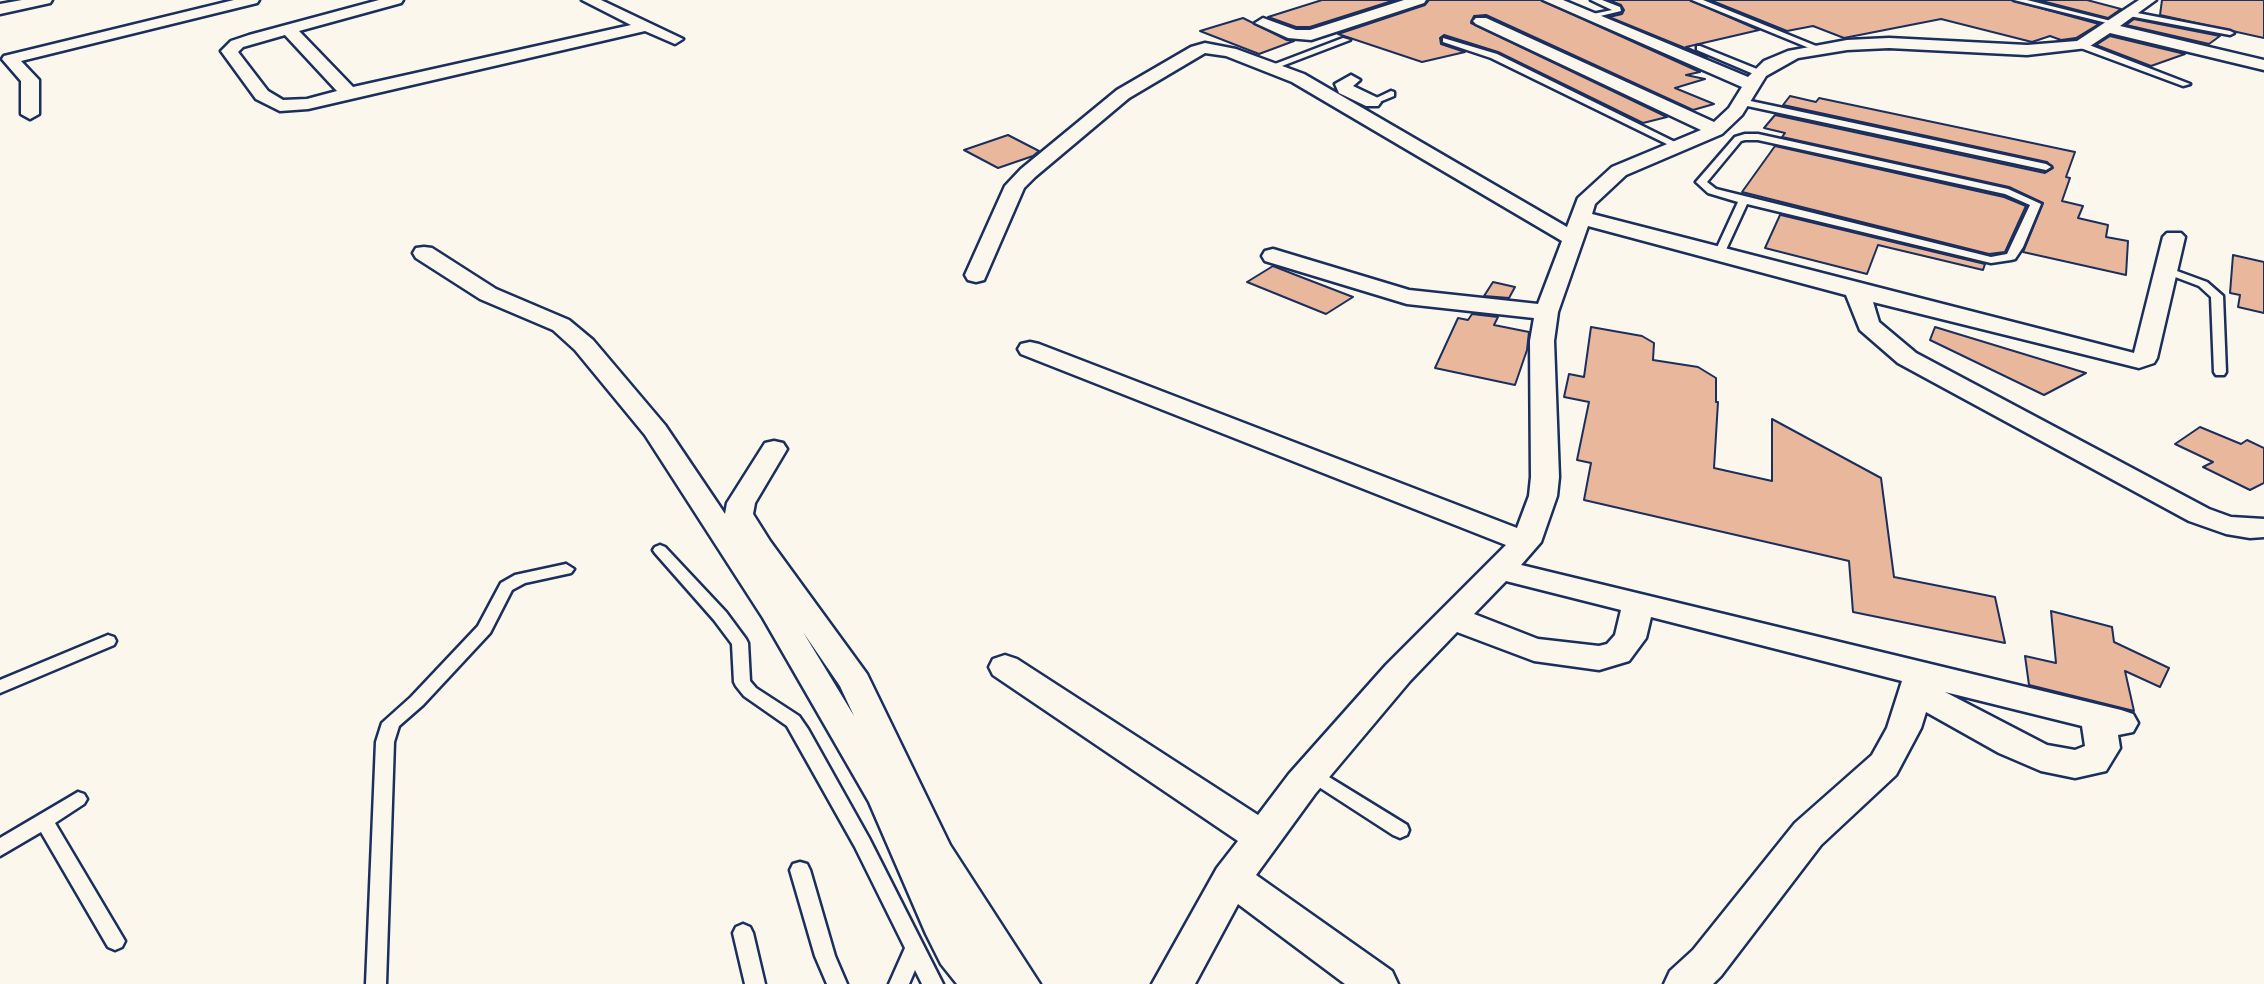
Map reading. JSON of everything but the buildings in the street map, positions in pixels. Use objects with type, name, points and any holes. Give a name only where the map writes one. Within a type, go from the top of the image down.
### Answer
[{"type":"street","points":[[0,9],[45,0]]},
{"type":"street","points":[[5,56],[252,0]]},
{"type":"street","points":[[396,0],[294,35],[237,44],[229,51],[246,63],[262,94],[280,106],[308,104],[646,26]]},
{"type":"street","points":[[589,0],[675,39]]},
{"type":"street","points":[[1263,23],[1294,35],[1311,35],[1419,0]]},
{"type":"street","points":[[1550,0],[1750,86]]},
{"type":"street","points":[[1173,984],[1231,879],[1311,773],[1371,702],[1526,542],[1543,496],[1545,477],[1542,341],[1546,312],[1585,202],[1619,171],[1716,130],[1736,111],[1750,86],[1770,65],[1794,54],[1889,43],[2027,50],[2081,45],[2149,0]]},
{"type":"street","points":[[1481,21],[1716,130]]},
{"type":"street","points":[[2117,22],[2264,65]]},
{"type":"street","points":[[272,51],[294,35]]},
{"type":"street","points":[[294,35],[349,93]]},
{"type":"street","points":[[976,275],[1015,187],[1122,94],[1206,48],[1230,52],[1306,82],[1457,173],[1578,227],[1718,254],[2127,360],[2145,358],[2174,237]]},
{"type":"street","points":[[5,56],[30,80],[30,114]]},
{"type":"street","points":[[1351,80],[1344,84],[1345,89],[1372,102],[1578,227]]},
{"type":"street","points":[[424,253],[488,294],[561,325],[584,345],[656,431],[776,614],[878,786],[955,951],[982,984]]},
{"type":"street","points":[[1273,256],[1407,297],[1546,312]]},
{"type":"street","points":[[1854,290],[1861,299],[1867,325],[1906,358],[2199,515],[2227,525],[2250,529],[2264,528]]},
{"type":"street","points":[[1030,349],[1526,542]]},
{"type":"street","points":[[774,449],[741,503],[739,514],[758,546],[855,682],[936,855],[1020,984]]},
{"type":"street","points":[[1498,569],[1638,604],[1918,682],[2109,720],[2103,748],[2094,761],[2075,764],[2041,757],[2011,744],[1918,682]]},
{"type":"street","points":[[1451,617],[1534,650],[1599,659],[1618,653],[1630,638],[1638,604]]},
{"type":"street","points":[[1005,667],[1262,837]]},
{"type":"street","points":[[1685,984],[1707,963],[1808,834],[1884,765],[1904,728],[1918,682]]},
{"type":"street","points":[[1231,879],[1281,912],[1377,984]]},
{"type":"lane","points":[[1591,17],[1617,11],[1595,0]]},
{"type":"lane","points":[[1696,0],[1822,50]]},
{"type":"lane","points":[[2018,0],[2117,22],[2230,33]]},
{"type":"lane","points":[[1271,67],[1346,40]]},
{"type":"lane","points":[[1446,40],[1494,56],[1680,146]]},
{"type":"lane","points":[[2081,45],[2186,84]]},
{"type":"lane","points":[[1700,48],[1750,86],[2046,167]]},
{"type":"lane","points":[[1372,102],[1391,94]]},
{"type":"lane","points":[[1745,137],[2008,192],[2036,204],[2011,257],[1991,260],[1744,200],[1712,191],[1701,182],[1738,139],[1745,137]]},
{"type":"lane","points":[[1718,254],[1744,200]]},
{"type":"lane","points":[[2166,270],[2203,284],[2217,296],[2220,372]]},
{"type":"lane","points":[[660,550],[720,616],[740,643],[742,682],[750,692],[793,721],[802,734],[933,984]]},
{"type":"lane","points":[[376,984],[385,742],[391,723],[416,701],[484,628],[506,587],[520,579],[566,569]]},
{"type":"lane","points":[[0,687],[108,641]]},
{"type":"lane","points":[[1311,773],[1400,830]]},
{"type":"lane","points":[[0,848],[78,799]]},
{"type":"lane","points":[[44,820],[115,941]]},
{"type":"lane","points":[[800,870],[825,956],[837,984]]},
{"type":"lane","points":[[743,933],[755,984]]},
{"type":"lane","points":[[899,984],[915,948]]}]
